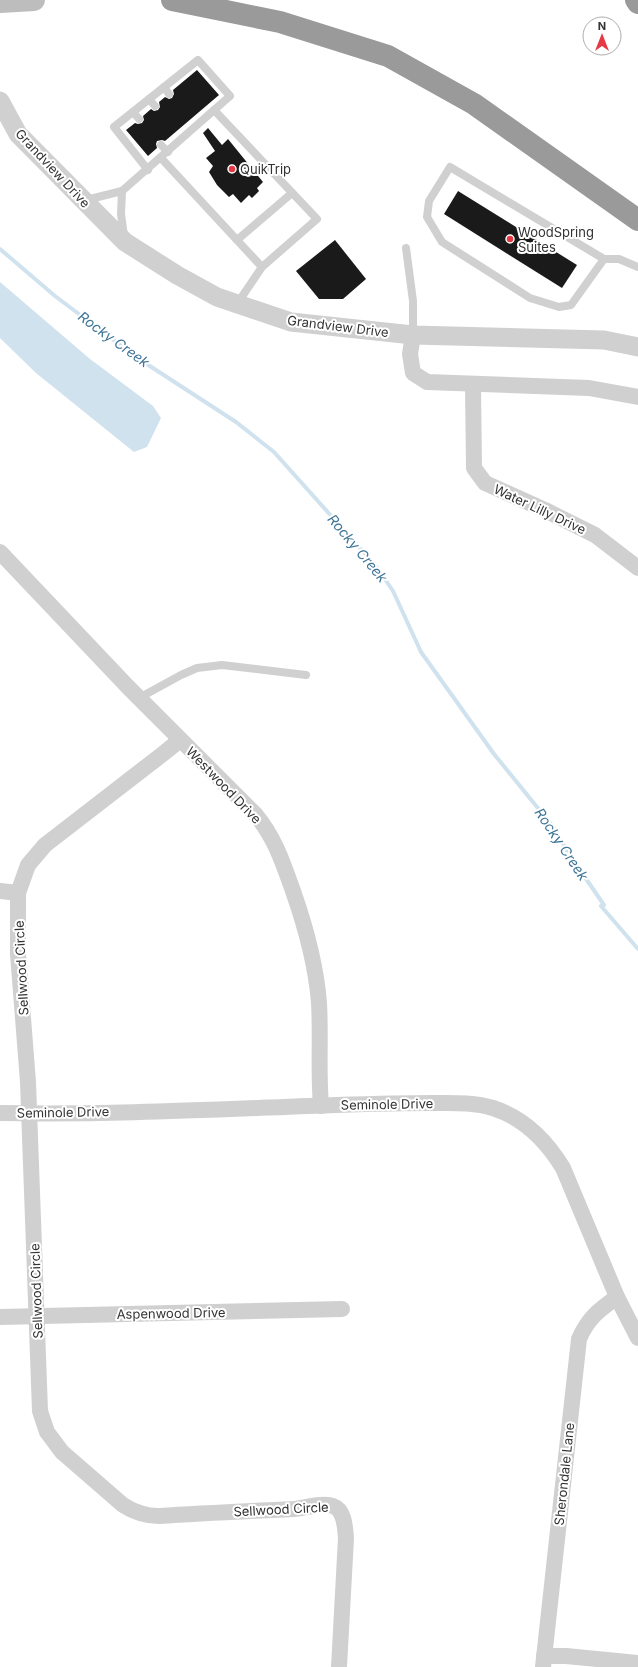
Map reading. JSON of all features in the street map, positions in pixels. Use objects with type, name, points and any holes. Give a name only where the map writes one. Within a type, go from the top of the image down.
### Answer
[{"type":"highway","points":[[172,0],[280,22],[388,56],[474,104],[638,220]]},
{"type":"main road","points":[[0,2],[34,0]]},
{"type":"street","name":"Grandview Drive","points":[[0,101],[18,134],[125,242],[177,275],[217,297],[292,322],[413,335],[604,340],[638,347]]},
{"type":"street","points":[[413,335],[410,354],[413,372],[426,382],[473,385],[589,388],[638,397]]},
{"type":"street","name":"Water Lilly Drive","points":[[473,385],[474,468],[485,483],[545,510],[595,535],[638,567]]},
{"type":"street","name":"Westwood Drive","points":[[0,552],[139,698],[256,815],[271,835],[282,858],[306,930],[316,969],[319,1004],[321,1106]]},
{"type":"street","name":"Sellwood Circle","points":[[180,740],[164,754],[45,845],[28,866],[18,893],[18,954],[29,1113],[40,1411],[47,1432],[62,1452],[123,1505],[132,1510],[150,1516],[295,1509],[328,1505],[334,1506],[339,1510],[344,1520],[346,1538],[339,1667]]},
{"type":"street","points":[[0,892],[18,893]]},
{"type":"street","name":"Seminole Drive","points":[[0,1113],[460,1103],[492,1108],[522,1122],[545,1142],[563,1168],[617,1297],[638,1338]]},
{"type":"street","name":"Sherondale Lane","points":[[544,1661],[579,1339],[590,1319],[617,1297]]},
{"type":"street","name":"Aspenwood Drive","points":[[0,1317],[342,1310]]},
{"type":"street","points":[[544,1661],[566,1656],[638,1663]]},
{"type":"lane","points":[[83,201],[122,191],[148,170],[197,126],[211,109],[230,96],[198,60],[166,91],[149,99],[114,127],[148,170]]},
{"type":"lane","points":[[149,99],[155,106]]},
{"type":"lane","points":[[211,109],[317,219],[262,267],[237,304]]},
{"type":"lane","points":[[133,112],[139,119]]},
{"type":"lane","points":[[191,119],[197,126]]},
{"type":"lane","points":[[177,131],[183,138]]},
{"type":"lane","points":[[161,145],[168,152]]},
{"type":"lane","points":[[161,158],[262,267]]},
{"type":"lane","points":[[604,259],[571,305],[559,307],[530,298],[442,242],[427,217],[429,201],[450,167],[604,259],[619,259],[638,267]]},
{"type":"lane","points":[[122,191],[121,214],[125,242]]},
{"type":"lane","points":[[237,240],[292,193]]},
{"type":"lane","points":[[406,248],[413,301],[413,335]]},
{"type":"lane","points":[[139,698],[197,668],[222,665],[306,675]]},
{"type":"water","points":[[0,282],[90,359],[153,406],[161,418],[147,447],[134,452],[36,373],[0,338]]},
{"type":"building","points":[[197,70],[219,95],[165,141],[157,141],[157,148],[148,156],[126,130],[135,123],[142,123],[144,120],[143,116],[151,109],[154,111],[158,110],[160,107],[159,102],[165,97],[169,99],[172,98],[174,94],[173,90]]},
{"type":"building","name":"QuikTrip","points":[[208,128],[222,145],[228,139],[263,182],[257,188],[259,191],[252,198],[249,195],[241,203],[233,194],[229,197],[217,185],[209,172],[213,166],[206,158],[215,151],[203,133]]},
{"type":"building","name":"WoodSpring Suites","points":[[458,191],[577,265],[562,288],[444,214]]},
{"type":"building","points":[[335,240],[366,279],[343,299],[319,299],[296,271]]},
{"type":"waterway","name":"Rocky Creek","points":[[0,249],[55,296],[136,357],[236,422],[274,452],[376,566],[393,591],[421,652],[494,754],[554,828],[569,854],[604,905],[601,906],[638,949]]},
{"type":"place","name":"QuikTrip","points":[[232,169]]},
{"type":"place","name":"WoodSpring Suites","points":[[510,239]]}]
